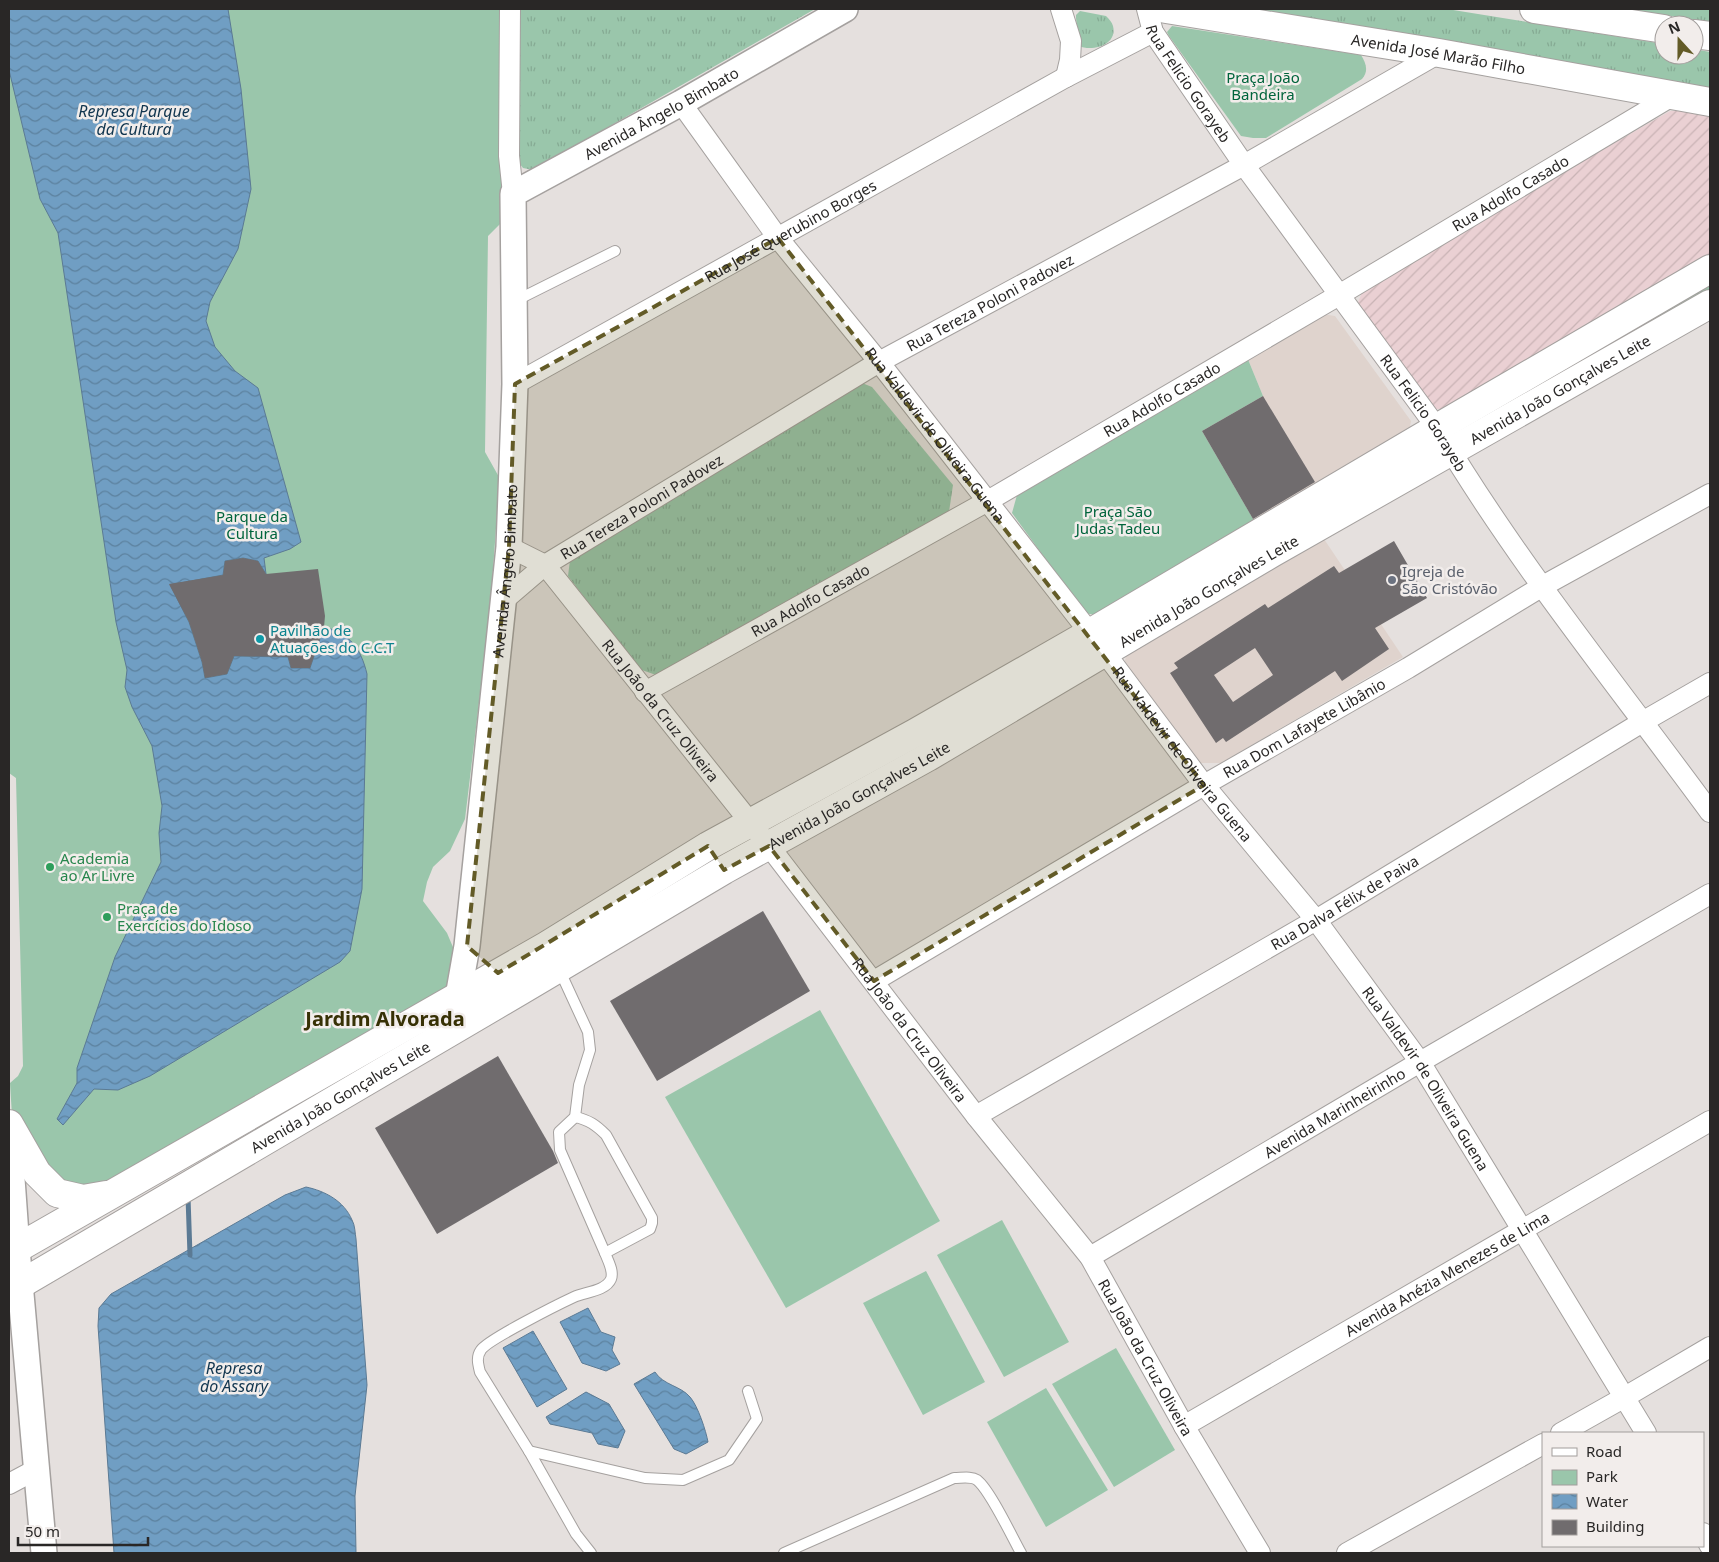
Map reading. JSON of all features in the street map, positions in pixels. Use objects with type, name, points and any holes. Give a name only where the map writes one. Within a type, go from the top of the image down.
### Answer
[{"type":"main road","name":"Avenida José Marão Filho","points":[[1166,9],[1439,53],[1710,102]]},
{"type":"main road","points":[[1534,9],[1654,27]]},
{"type":"main road","name":"Avenida João Gonçalves Leite","points":[[13,1251],[498,973],[553,957],[769,846],[928,757],[1097,643],[1266,543],[1436,428],[1710,270]]},
{"type":"main road","name":"Avenida João Gonçalves Leite","points":[[1266,543],[1451,453],[1710,304]]},
{"type":"main road","points":[[1601,333],[1614,358]]},
{"type":"main road","name":"Avenida João Gonçalves Leite","points":[[14,1288],[553,957],[708,846],[915,733],[1097,643]]},
{"type":"main road","points":[[915,733],[928,757]]},
{"type":"main road","points":[[708,846],[724,870]]},
{"type":"main road","points":[[9,1124],[37,1173],[57,1193],[83,1199],[115,1193]]},
{"type":"street","name":"Avenida Ângelo Bimbato","points":[[458,997],[466,946],[509,547],[515,384],[513,194],[509,156],[510,9]]},
{"type":"street","name":"Avenida Ângelo Bimbato","points":[[809,31],[824,9]]},
{"type":"street","name":"Avenida Ângelo Bimbato","points":[[513,194],[681,103],[845,9]]},
{"type":"street","points":[[1061,9],[1071,41],[1070,60],[1066,77]]},
{"type":"street","name":"Rua Felicio Gorayeb","points":[[1147,9],[1152,32],[1244,165],[1436,428],[1541,587],[1644,721],[1710,812]]},
{"type":"street","name":"Rua José Querubino Borges","points":[[515,384],[1066,77],[1152,32]]},
{"type":"street","name":"Rua Tereza Poloni Padovez","points":[[503,601],[545,565],[879,362],[1244,165],[1439,53]]},
{"type":"street","name":"Rua Adolfo Casado","points":[[645,692],[986,502],[1339,295],[1672,96]]},
{"type":"street","name":"Rua Valdevir de Oliveira Guena","points":[[681,103],[778,238],[879,362],[1097,643],[1204,785],[1316,920],[1420,1062],[1645,1432]]},
{"type":"street","name":"Rua Dom Lafayete Libânio","points":[[874,981],[1204,785],[1408,668],[1541,587],[1710,494]]},
{"type":"street","name":"Rua João da Cruz Oliveira","points":[[509,547],[545,565],[769,846],[976,1116],[1090,1257],[1184,1426],[1260,1553]]},
{"type":"street","name":"Rua Dalva Félix de Paiva","points":[[976,1116],[1316,920],[1710,683]]},
{"type":"street","name":"Avenida Marinheirinho","points":[[1090,1257],[1420,1062],[1710,894]]},
{"type":"street","points":[[466,946],[487,967],[498,973]]},
{"type":"street","name":"Avenida Anézia Menezes de Lima","points":[[1184,1426],[1710,1122]]},
{"type":"street","points":[[9,1137],[14,1288],[37,1469],[44,1553]]},
{"type":"street","points":[[1564,1432],[1626,1398],[1710,1346]]},
{"type":"street","points":[[1347,1553],[1542,1445]]},
{"type":"street","points":[[9,1484],[37,1469]]},
{"type":"street","points":[[1704,1535],[1710,1546]]},
{"type":"lane","points":[[514,301],[615,251]]},
{"type":"lane","points":[[553,957],[588,1032],[590,1050],[579,1085],[575,1117],[559,1132],[560,1150],[612,1270],[610,1281],[604,1286],[576,1296],[494,1339],[482,1348],[477,1358],[480,1372],[530,1450],[576,1534],[591,1553]]},
{"type":"lane","points":[[575,1117],[598,1126],[606,1135],[652,1218],[650,1228],[605,1253]]},
{"type":"lane","points":[[530,1450],[645,1478],[683,1480],[729,1460],[757,1419],[748,1391]]},
{"type":"lane","points":[[784,1553],[954,1478],[968,1477],[976,1480],[987,1492],[1021,1553]]},
{"type":"highlighted area","points":[[778,238],[1204,785],[874,981],[769,846],[724,870],[708,846],[498,973],[467,946],[509,547],[515,384]]},
{"type":"shaded area","points":[[1691,110],[1710,113],[1710,259],[1449,409],[1436,409],[1357,305],[1364,287],[1670,111]]},
{"type":"shaded area","points":[[1322,314],[1335,316],[1411,421],[1409,432],[1256,524],[1202,431],[1263,396],[1247,357]]},
{"type":"shaded area","points":[[1322,536],[1403,657],[1221,763],[1199,763],[1124,663],[1129,648]]},
{"type":"green space","name":"Parque da Cultura","points":[[9,9],[503,9],[503,221],[488,236],[485,452],[499,477],[490,611],[465,819],[450,851],[433,867],[427,882],[423,901],[447,933],[455,952],[446,993],[93,1190],[50,1180],[12,1116],[10,1083],[18,1076],[23,1066],[16,778],[9,773]]},
{"type":"green space","points":[[516,9],[815,9],[533,170],[523,168],[516,159]]},
{"type":"green space","points":[[1209,9],[1447,9],[1654,42],[1654,65],[1704,65],[1704,51],[1710,52],[1710,91]]},
{"type":"green space","points":[[1626,9],[1710,9],[1710,22],[1704,21],[1704,15],[1665,15]]},
{"type":"green space","points":[[1080,11],[1106,16],[1113,25],[1114,33],[1112,38],[1097,47],[1084,48],[1079,46],[1076,15]]},
{"type":"green space","name":"Praça João Bandeira","points":[[1172,26],[1361,55],[1366,73],[1362,79],[1266,138],[1241,136],[1169,36],[1167,32]]},
{"type":"green space","points":[[1710,278],[1710,295],[1620,343],[1616,338]]},
{"type":"green space","name":"Praça São Judas Tadeu","points":[[1247,357],[1263,396],[1202,431],[1256,524],[1100,616],[1085,613],[1012,513],[1017,495]]},
{"type":"green space","points":[[862,383],[872,387],[953,485],[949,512],[656,675],[639,669],[568,576],[570,560]]},
{"type":"green space","points":[[820,1010],[940,1221],[786,1308],[665,1097]]},
{"type":"green space","points":[[1002,1220],[1069,1342],[1004,1377],[937,1255]]},
{"type":"green space","points":[[926,1271],[985,1382],[923,1415],[863,1303]]},
{"type":"green space","points":[[1116,1348],[1175,1450],[1114,1487],[1052,1384]]},
{"type":"green space","points":[[1046,1388],[1108,1490],[1046,1527],[987,1422]]},
{"type":"water","name":"Represa Parque da Cultura","points":[[9,9],[228,9],[241,89],[251,189],[238,249],[210,302],[206,321],[215,347],[235,371],[258,388],[301,542],[290,549],[264,558],[266,574],[258,561],[243,558],[225,561],[223,575],[170,585],[189,622],[202,662],[205,678],[227,674],[234,656],[288,657],[291,668],[310,668],[324,627],[341,633],[353,643],[358,650],[367,674],[362,889],[350,951],[340,962],[150,1076],[118,1090],[94,1089],[63,1125],[57,1119],[77,1083],[77,1068],[115,957],[161,862],[159,833],[162,806],[152,746],[132,707],[125,687],[127,670],[116,622],[58,233],[40,199],[9,70]]},
{"type":"water","name":"Represa do Assary","points":[[306,1187],[327,1194],[339,1202],[349,1213],[355,1229],[367,1385],[355,1496],[356,1553],[114,1553],[98,1326],[99,1308],[111,1294],[285,1195]]},
{"type":"water","points":[[588,1308],[601,1332],[615,1337],[612,1350],[620,1364],[606,1371],[582,1363],[560,1322]]},
{"type":"water","points":[[533,1331],[567,1389],[537,1407],[503,1348]]},
{"type":"water","points":[[655,1372],[663,1380],[682,1390],[690,1397],[699,1412],[708,1442],[686,1454],[674,1449],[634,1384]]},
{"type":"water","points":[[586,1392],[609,1404],[625,1431],[618,1448],[598,1444],[592,1433],[550,1424],[546,1417]]},
{"type":"building","points":[[1263,396],[1315,482],[1253,519],[1202,431]]},
{"type":"building","points":[[1394,541],[1427,598],[1375,628],[1389,649],[1342,681],[1335,671],[1226,742],[1223,738],[1216,743],[1170,673],[1178,668],[1174,663],[1265,604],[1268,608],[1334,566],[1339,573]],"holes":[[[1255,648],[1273,675],[1233,702],[1214,675]]]},
{"type":"building","points":[[243,558],[258,561],[266,574],[318,569],[325,616],[324,627],[310,668],[291,668],[288,657],[234,656],[227,674],[205,678],[202,662],[189,622],[169,584],[223,575],[225,561]]},
{"type":"building","points":[[763,911],[810,991],[657,1081],[610,1001]]},
{"type":"building","points":[[498,1056],[553,1151],[558,1163],[437,1234],[375,1128]]},
{"type":"waterway","points":[[188,1197],[190,1255]]},
{"type":"place","name":"Igreja de São Cristóvão","points":[[1392,580]]},
{"type":"place","name":"Pavilhão de Atuações do C.C.T","points":[[260,639]]},
{"type":"place","name":"Academia ao Ar Livre","points":[[50,867]]},
{"type":"place","name":"Praça de Exercícios do Idoso","points":[[107,917]]},
{"type":"district","name":"Jardim Alvorada","points":[[385,1018]]}]
